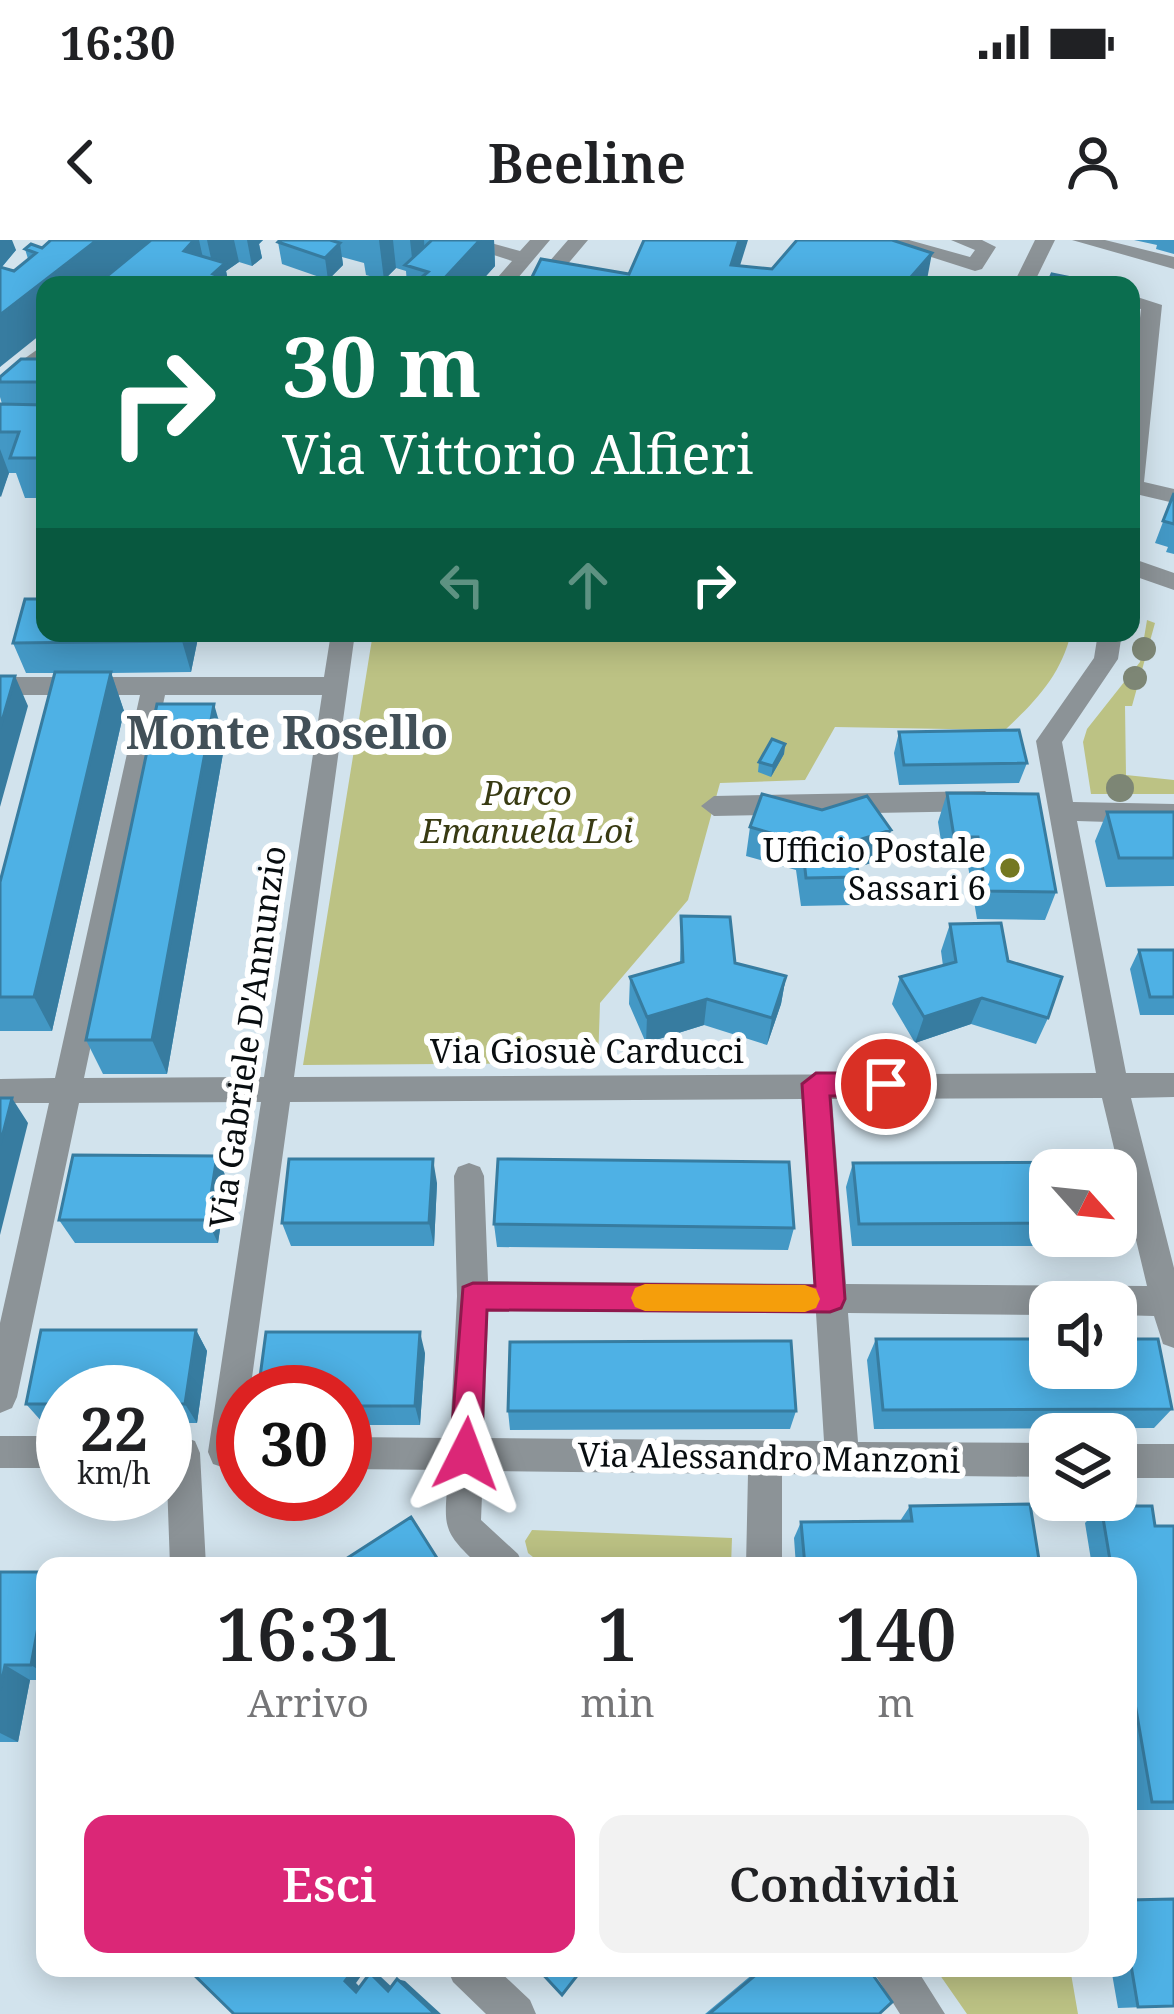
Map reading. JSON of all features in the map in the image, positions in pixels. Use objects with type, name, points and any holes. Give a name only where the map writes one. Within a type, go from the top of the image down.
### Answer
[{"type":"street","points":[[458,240],[524,258]]},
{"type":"street","points":[[509,276],[540,240]]},
{"type":"street","points":[[547,276],[578,240]]},
{"type":"street","points":[[888,240],[975,265],[986,247],[961,240]]},
{"type":"street","points":[[1033,276],[1045,240]]},
{"type":"street","points":[[1082,240],[1174,263]]},
{"type":"street","points":[[1140,303],[1152,305],[1140,410]]},
{"type":"street","points":[[0,387],[36,357]]},
{"type":"street","points":[[1140,490],[1174,496]]},
{"type":"street","points":[[1140,566],[1174,571]]},
{"type":"street","points":[[1140,569],[1174,583]]},
{"type":"street","name":"Via Gabriele D'Annunzio","points":[[244,1365],[276,1087],[341,642]]},
{"type":"street","points":[[473,1296],[830,1299],[1171,1317],[1041,803],[1049,741],[1106,659],[1109,642]]},
{"type":"street","points":[[0,686],[54,696],[155,686],[333,686]]},
{"type":"street","points":[[0,1397],[8,1323],[67,1090],[155,686]]},
{"type":"street","points":[[714,806],[1041,803],[1174,814]]},
{"type":"street","points":[[816,1084],[842,1457]]},
{"type":"street","name":"Via Giosuè Carducci","points":[[0,1090],[1174,1084]]},
{"type":"street","points":[[469,1176],[473,1296],[463,1528],[496,1557]]},
{"type":"street","points":[[0,1452],[36,1452]]},
{"type":"street","name":"Via Alessandro Manzoni","points":[[372,1453],[1029,1460]]},
{"type":"street","points":[[764,1557],[766,1456]]},
{"type":"street","points":[[1137,1460],[1174,1461]]},
{"type":"street","points":[[182,1521],[187,1557]]},
{"type":"street","points":[[477,1977],[516,2014]]},
{"type":"street","points":[[898,1977],[925,2014]]},
{"type":"green space","points":[[1147,620],[1155,623],[1132,706],[1125,706],[1126,775],[1174,780],[1174,794],[1091,794],[1083,742],[1087,729],[1140,662]]},
{"type":"green space","name":"Parco Emanuela Loi","points":[[372,642],[1068,642],[1046,686],[1005,730],[835,727],[805,780],[720,783],[688,900],[600,1003],[598,1063],[303,1065]]},
{"type":"green space","points":[[532,1530],[732,1538],[731,1557],[533,1557],[525,1541]]},
{"type":"green space","points":[[941,1977],[1072,1977],[1078,2014],[967,2014]]},
{"type":"building","points":[[51,240],[97,240],[50,276],[36,276],[36,287],[0,315],[0,267],[14,271],[36,253],[25,249],[31,244],[42,248]]},
{"type":"building","points":[[151,240],[194,240],[184,251],[225,263],[213,274],[219,276],[107,276]]},
{"type":"building","points":[[280,240],[330,240],[340,243],[325,258]]},
{"type":"building","points":[[432,240],[480,240],[447,276],[423,276],[428,272],[405,265]]},
{"type":"building","points":[[644,240],[739,240],[731,265],[772,269],[797,240],[892,240],[932,253],[912,276],[532,276],[541,259],[629,274]]},
{"type":"building","points":[[21,359],[36,359],[36,382],[0,382]]},
{"type":"building","points":[[0,404],[36,405],[36,458],[10,458],[19,432],[0,432]]},
{"type":"building","points":[[1174,493],[1174,524],[1163,521]]},
{"type":"building","points":[[25,599],[36,599],[36,642],[98,642],[13,643]]},
{"type":"building","points":[[55,672],[111,672],[34,997],[0,997],[0,882]]},
{"type":"building","points":[[0,676],[15,676],[0,728]]},
{"type":"building","points":[[157,704],[214,704],[152,1040],[86,1040]]},
{"type":"building","points":[[1019,730],[1027,763],[904,765],[899,732]]},
{"type":"building","points":[[772,739],[785,744],[773,766],[759,762]]},
{"type":"building","points":[[947,793],[1038,794],[1056,892],[986,891],[978,837],[954,837]]},
{"type":"building","points":[[762,794],[822,810],[867,796],[891,830],[852,842],[859,877],[806,878],[802,842],[750,827]]},
{"type":"building","points":[[1107,812],[1174,812],[1174,858],[1119,858]]},
{"type":"building","points":[[681,916],[730,917],[735,963],[786,976],[772,1018],[707,999],[647,1017],[630,977],[683,962]]},
{"type":"building","points":[[1001,923],[1008,961],[1062,977],[1048,1018],[982,998],[924,1017],[900,977],[956,962],[950,924]]},
{"type":"building","points":[[1139,950],[1174,950],[1174,997],[1150,997]]},
{"type":"building","points":[[0,1098],[12,1098],[0,1145]]},
{"type":"building","points":[[73,1155],[217,1156],[207,1220],[59,1220]]},
{"type":"building","points":[[289,1159],[433,1159],[429,1223],[282,1223]]},
{"type":"building","points":[[498,1159],[789,1162],[794,1228],[494,1224]]},
{"type":"building","points":[[1029,1162],[1029,1223],[859,1224],[853,1163]]},
{"type":"building","points":[[41,1330],[196,1330],[191,1365],[36,1365],[36,1404],[26,1404]]},
{"type":"building","points":[[266,1332],[420,1332],[415,1406],[372,1406],[372,1365],[262,1365]]},
{"type":"building","points":[[876,1339],[1029,1339],[1029,1389],[1137,1389],[1137,1339],[1158,1339],[1172,1409],[883,1410]]},
{"type":"building","points":[[791,1341],[796,1411],[508,1411],[510,1342]]},
{"type":"building","points":[[1029,1504],[1039,1557],[804,1557],[801,1522],[912,1521],[910,1506]]},
{"type":"building","points":[[1137,1506],[1152,1506],[1155,1526],[1174,1526],[1174,1802],[1152,1802],[1137,1715],[1137,1557],[1110,1557],[1104,1521],[1137,1521]]},
{"type":"building","points":[[411,1517],[436,1557],[349,1557]]},
{"type":"building","points":[[0,1572],[36,1572],[31,1665],[5,1665],[0,1690]]},
{"type":"building","points":[[1174,1899],[1174,2006],[1138,2007],[1133,1977],[1137,1977],[1137,1900]]},
{"type":"building","points":[[196,1977],[348,1977],[345,1981],[356,1992],[367,1977],[374,1977],[388,1991],[397,1979],[435,2014],[234,2014]]},
{"type":"building","points":[[545,1977],[576,1977],[562,1995]]},
{"type":"building","points":[[753,1977],[874,1977],[892,2002],[879,2014],[709,2014]]},
{"type":"slow traffic","points":[[645,1298],[805,1299]]},
{"type":"place","name":"Ufficio Postale Sassari 6","points":[[1010,868]]},
{"type":"district","name":"Monte Rosello","points":[[287,731]]},
{"type":"route","points":[[466,1454],[473,1296],[830,1299],[816,1084],[886,1084]]}]
